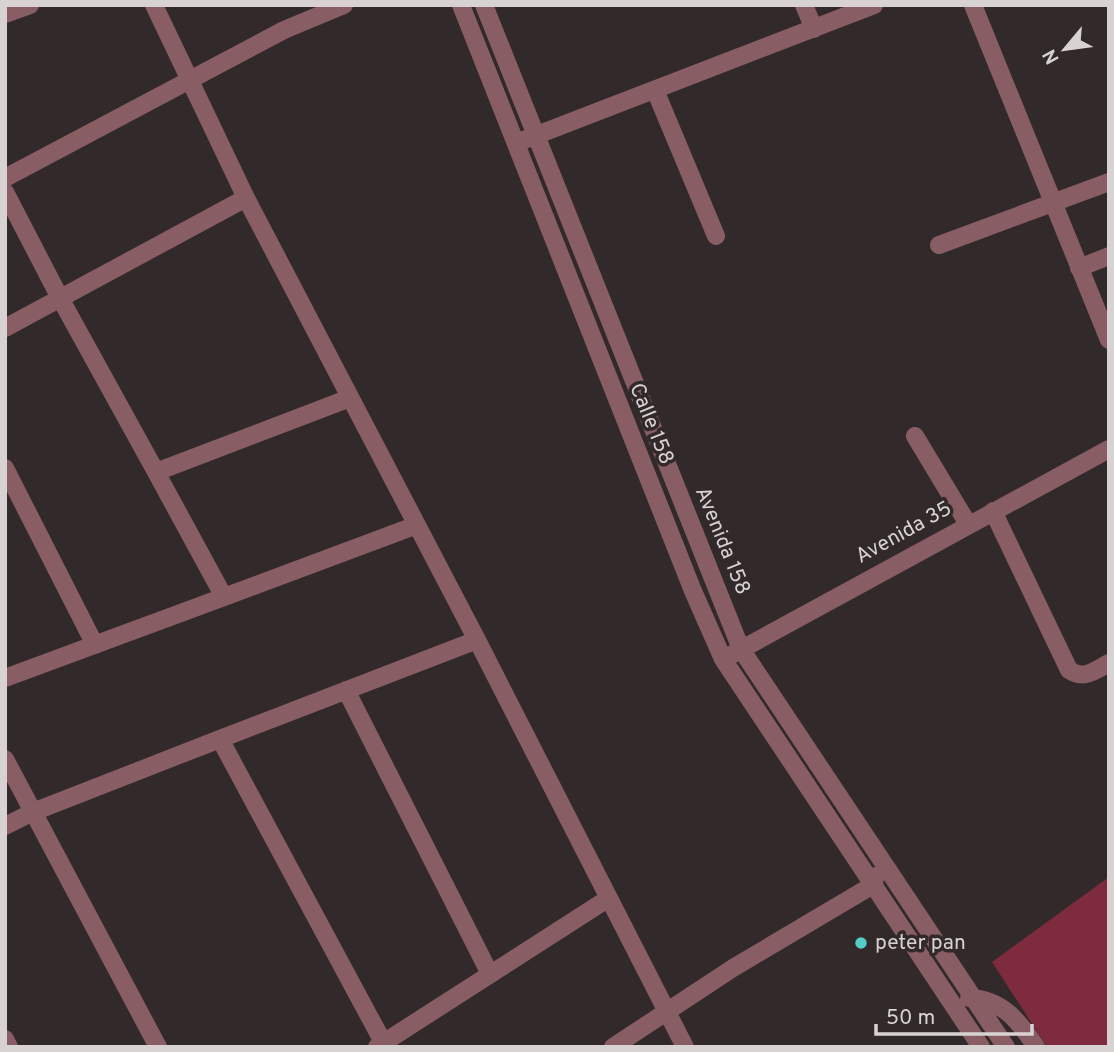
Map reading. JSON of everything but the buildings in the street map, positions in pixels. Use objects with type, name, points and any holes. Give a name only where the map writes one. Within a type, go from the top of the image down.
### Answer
[{"type":"street","points":[[5,14],[30,5]]},
{"type":"street","points":[[154,5],[246,198],[477,640],[685,1047]]},
{"type":"street","points":[[5,178],[284,30],[344,5]]},
{"type":"street","name":"Calle 158","points":[[461,5],[693,591],[723,659],[981,1047]]},
{"type":"street","name":"Avenida 158","points":[[484,5],[741,649],[1006,1047]]},
{"type":"street","points":[[804,5],[814,29]]},
{"type":"street","points":[[516,144],[874,5]]},
{"type":"street","points":[[973,5],[1109,340]]},
{"type":"street","points":[[655,90],[716,236]]},
{"type":"street","points":[[939,245],[1109,182]]},
{"type":"street","points":[[5,191],[60,298],[224,597]]},
{"type":"street","points":[[5,328],[246,198]]},
{"type":"street","points":[[1079,268],[1109,256]]},
{"type":"street","points":[[156,472],[350,398]]},
{"type":"street","points":[[634,442],[654,434]]},
{"type":"street","points":[[915,436],[968,524]]},
{"type":"street","name":"Avenida 35","points":[[723,659],[1109,449]]},
{"type":"street","points":[[5,468],[95,645]]},
{"type":"street","points":[[993,510],[1069,670],[1077,676],[1087,676],[1109,663]]},
{"type":"street","points":[[5,678],[417,525]]},
{"type":"street","points":[[5,826],[33,812],[477,640]]},
{"type":"street","points":[[346,691],[490,974]]},
{"type":"street","points":[[220,739],[380,1045],[609,898]]},
{"type":"street","points":[[5,759],[158,1047]]},
{"type":"street","points":[[613,1047],[733,968],[873,885],[882,860]]},
{"type":"street","points":[[948,997],[993,1001],[1007,1010],[1023,1027],[1036,1047]]},
{"type":"street","points":[[5,1039],[9,1047]]},
{"type":"shaded area","points":[[1109,877],[1109,1047],[1047,1047],[992,962]]},
{"type":"place","name":"peter pan","points":[[861,943]]}]
